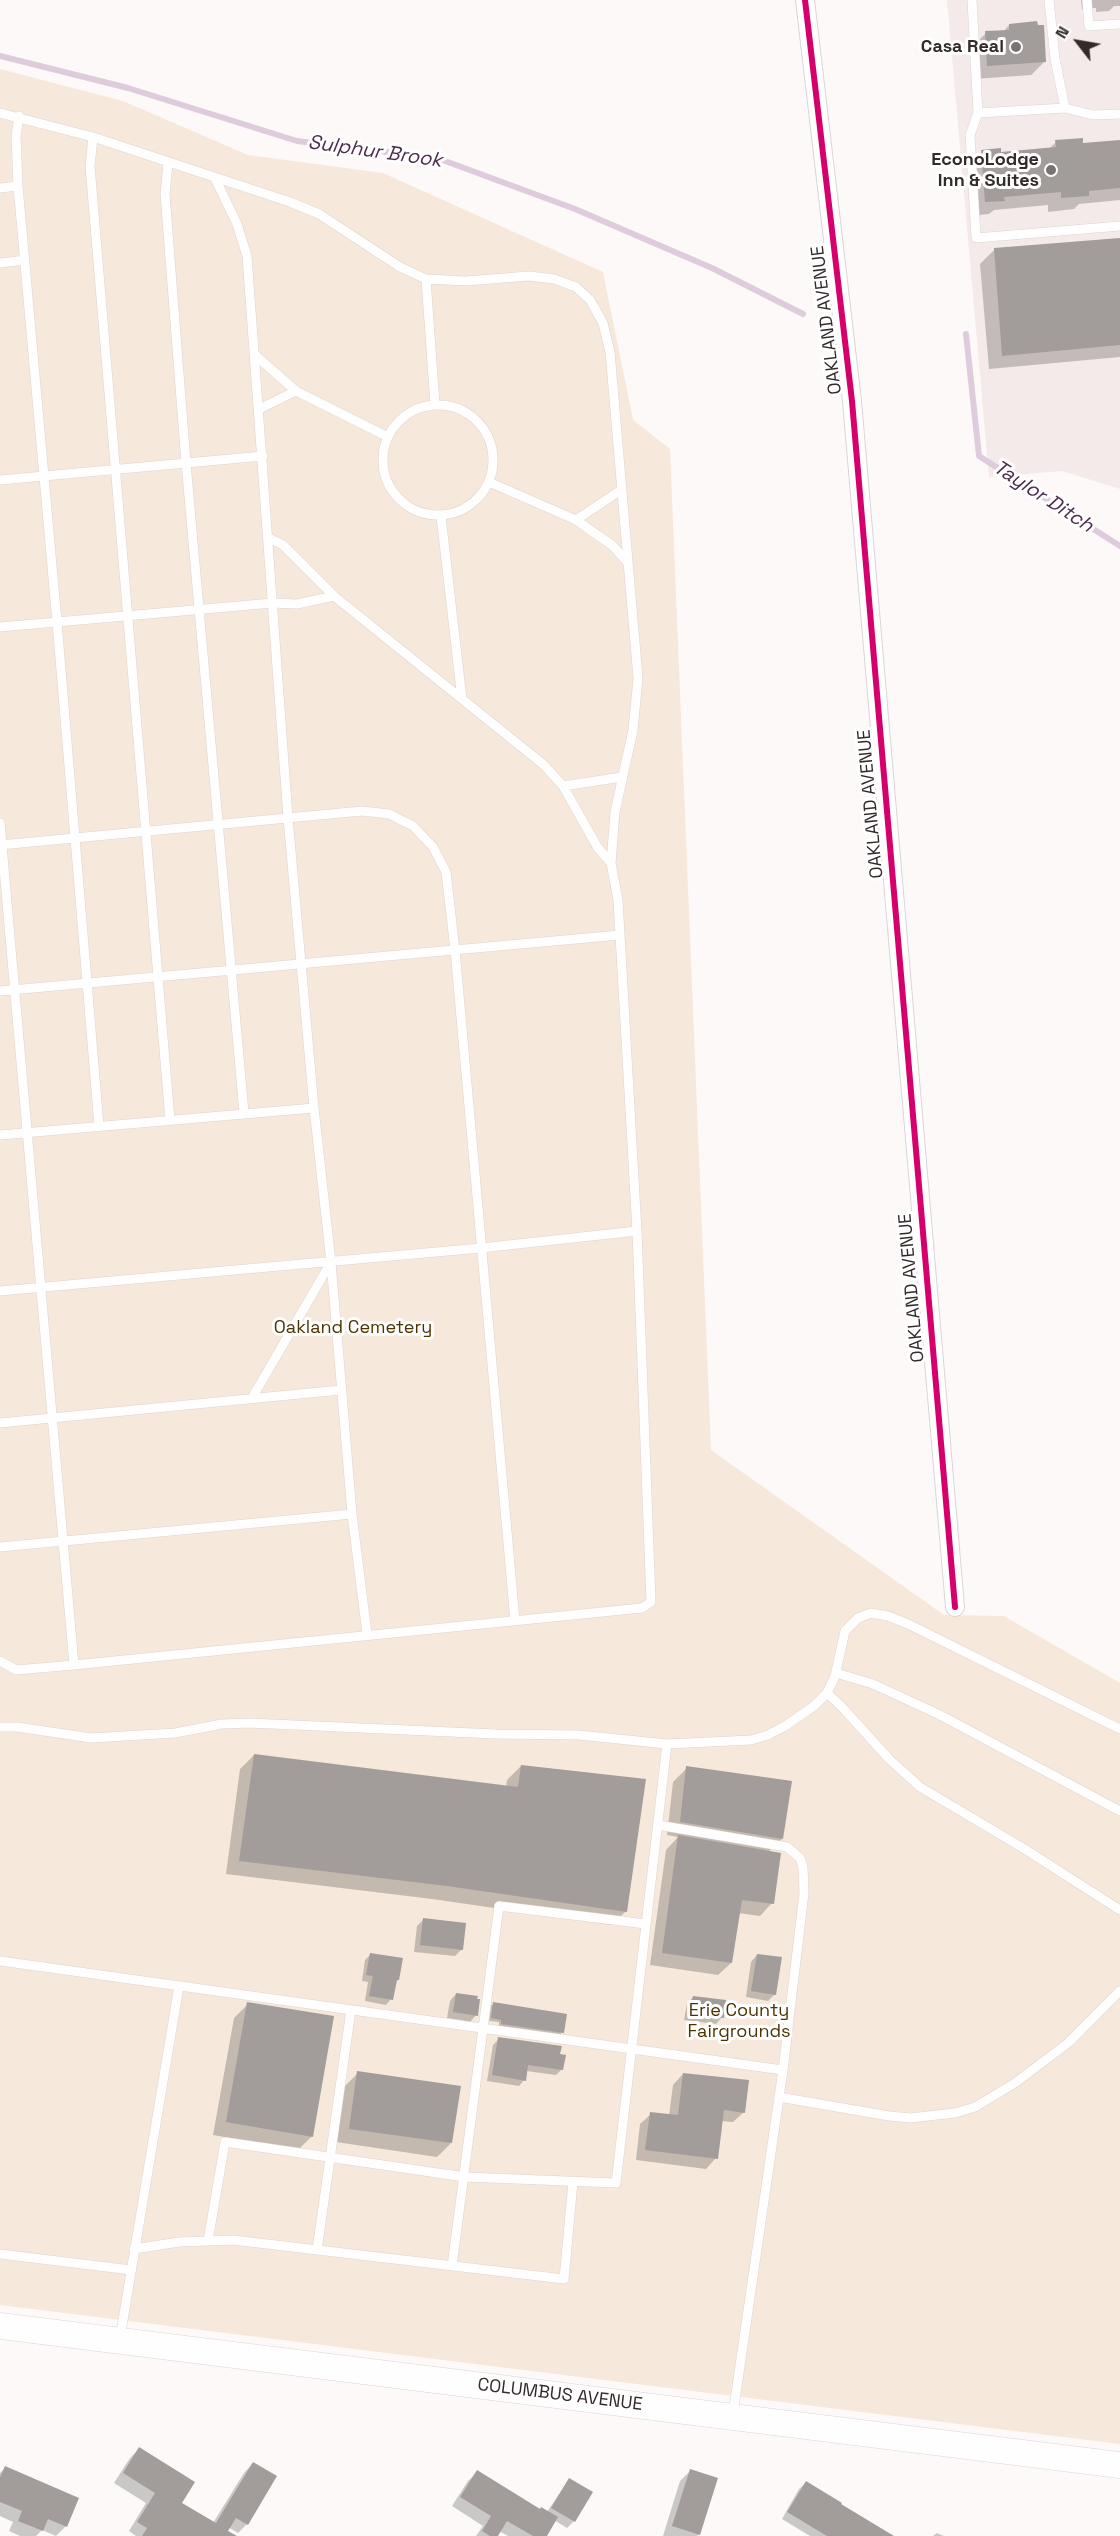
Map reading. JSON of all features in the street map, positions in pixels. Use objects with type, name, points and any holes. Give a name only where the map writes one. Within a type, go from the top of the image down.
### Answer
[{"type":"main road","name":"COLUMBUS AVENUE","points":[[0,2326],[1120,2465]]},
{"type":"street","name":"OAKLAND AVENUE","points":[[805,0],[852,401],[954,1607]]},
{"type":"lane","points":[[972,0],[978,113],[970,135],[976,238],[1120,226]]},
{"type":"lane","points":[[1049,0],[1055,59],[1065,108]]},
{"type":"lane","points":[[1087,0],[1089,26],[1120,24]]},
{"type":"lane","points":[[978,113],[1065,108],[1093,115],[1120,114]]},
{"type":"lane","points":[[0,113],[19,116],[93,137],[290,202],[319,214],[400,267],[426,279],[466,280],[529,276],[554,279],[576,287],[590,300],[603,322],[610,352],[638,678],[633,730],[615,812],[611,863],[618,900],[637,1231],[651,1602],[642,1608],[74,1665],[16,1670],[0,1661]]},
{"type":"lane","points":[[19,116],[16,136],[18,186],[99,1126]]},
{"type":"lane","points":[[93,137],[90,166],[148,832],[170,1120]]},
{"type":"lane","points":[[168,163],[165,194],[186,463],[244,1113]]},
{"type":"lane","points":[[215,178],[237,224],[247,256],[288,818],[314,1108],[331,1262],[352,1514],[367,1634]]},
{"type":"lane","points":[[0,188],[18,186]]},
{"type":"lane","points":[[0,263],[25,260]]},
{"type":"lane","points":[[426,279],[435,405]]},
{"type":"lane","points":[[255,355],[296,391],[388,437]]},
{"type":"lane","points":[[259,409],[296,391]]},
{"type":"lane","points":[[435,405],[453,406],[470,414],[484,428],[492,444],[494,462],[489,482],[482,495],[468,507],[452,515],[441,516],[417,512],[401,503],[390,489],[383,471],[383,452],[388,437],[401,419],[416,409],[435,405]]},
{"type":"lane","points":[[0,480],[263,456]]},
{"type":"lane","points":[[489,482],[576,520],[613,546],[628,563]]},
{"type":"lane","points":[[576,520],[621,490]]},
{"type":"lane","points":[[441,516],[462,699]]},
{"type":"lane","points":[[269,538],[283,545],[334,596],[544,765],[563,786],[598,848],[611,863]]},
{"type":"lane","points":[[0,627],[273,603],[297,604],[334,596]]},
{"type":"lane","points":[[563,786],[622,777]]},
{"type":"lane","points":[[1,845],[362,811],[389,814],[413,826],[433,847],[446,872],[455,950],[515,1621]]},
{"type":"lane","points":[[0,823],[39,1288],[74,1665]]},
{"type":"lane","points":[[0,991],[620,935]]},
{"type":"lane","points":[[0,1135],[314,1108]]},
{"type":"lane","points":[[0,1292],[481,1248],[637,1231]]},
{"type":"lane","points":[[252,1398],[331,1262]]},
{"type":"lane","points":[[0,1423],[340,1390]]},
{"type":"lane","points":[[0,1547],[352,1514]]},
{"type":"lane","points":[[0,1727],[25,1728],[81,1737],[175,1733],[222,1724],[249,1723],[496,1734],[579,1735],[667,1744],[707,1743],[760,1737],[784,1726],[814,1706],[827,1693],[836,1673],[845,1631],[858,1618],[866,1614],[877,1613],[908,1624],[1120,1729]]},
{"type":"lane","points":[[836,1673],[873,1684],[940,1715],[1120,1811]]},
{"type":"lane","points":[[827,1693],[889,1759],[920,1787],[1023,1848],[1120,1910]]},
{"type":"lane","points":[[208,2241],[225,2142],[465,2178],[616,2182],[667,1744]]},
{"type":"lane","points":[[658,1825],[770,1842],[787,1847],[800,1858],[804,1893],[783,2070],[733,2416]]},
{"type":"lane","points":[[452,2266],[499,1906],[646,1924]]},
{"type":"lane","points":[[0,1961],[783,2070]]},
{"type":"lane","points":[[120,2340],[179,1986]]},
{"type":"lane","points":[[779,2097],[910,2118],[955,2113],[975,2107],[996,2096],[1068,2043],[1120,1990]]},
{"type":"lane","points":[[317,2250],[351,2010]]},
{"type":"lane","points":[[134,2249],[179,2242],[233,2240],[564,2279],[573,2182]]},
{"type":"lane","points":[[0,2254],[131,2270]]},
{"type":"shaded area","points":[[947,0],[1120,0],[1120,489],[1062,471],[989,477]]},
{"type":"green space","points":[[0,69],[123,101],[248,155],[383,173],[603,272],[633,420],[670,449],[711,1450],[944,1615],[1004,1616],[1120,1683],[1120,2444],[0,2305]]},
{"type":"building","name":"Casa Real","points":[[1037,21],[1038,25],[1044,25],[1046,62],[987,66],[985,31],[1009,30],[1009,24]]},
{"type":"building","name":"EconoLodge Inn & Suites","points":[[1083,138],[1083,143],[1120,140],[1120,188],[1089,191],[1089,196],[1061,198],[1061,192],[1004,197],[1005,201],[985,202],[981,150],[1001,148],[1001,152],[1056,147],[1055,140]]},
{"type":"building","points":[[1120,238],[1120,345],[1002,356],[994,248]]},
{"type":"building","points":[[254,1754],[518,1787],[521,1765],[646,1779],[627,1912],[447,1886],[239,1861]]},
{"type":"building","points":[[686,1766],[792,1781],[783,1839],[680,1822]]},
{"type":"building","points":[[678,1835],[781,1853],[774,1904],[742,1900],[732,1963],[662,1953]]},
{"type":"building","points":[[423,1918],[466,1923],[463,1950],[420,1945]]},
{"type":"building","points":[[370,1953],[403,1958],[393,2000],[369,1996],[373,1976],[366,1975]]},
{"type":"building","points":[[757,1954],[782,1957],[776,1995],[751,1991]]},
{"type":"building","points":[[456,1993],[478,1996],[477,1999],[480,1999],[478,2016],[453,2012]]},
{"type":"building","points":[[693,1996],[726,2000],[724,2018],[690,2014]]},
{"type":"building","points":[[247,2002],[334,2016],[313,2137],[226,2122]]},
{"type":"building","points":[[493,2002],[567,2014],[564,2033],[501,2024],[501,2020],[491,2018]]},
{"type":"building","points":[[498,2037],[562,2046],[560,2054],[566,2055],[563,2070],[528,2065],[526,2081],[492,2075]]},
{"type":"building","points":[[357,2071],[461,2086],[452,2143],[349,2129]]},
{"type":"building","points":[[683,2073],[749,2080],[745,2113],[724,2110],[718,2159],[645,2150],[650,2112],[678,2115]]},
{"type":"building","points":[[139,2447],[195,2482],[182,2503],[216,2523],[253,2462],[277,2476],[248,2525],[236,2518],[228,2531],[237,2536],[142,2536],[147,2528],[137,2522],[155,2493],[123,2473]]},
{"type":"building","points":[[5,2466],[79,2498],[67,2527],[48,2519],[43,2531],[18,2521],[22,2511],[0,2502],[0,2477]]},
{"type":"building","points":[[690,2469],[718,2478],[700,2535],[672,2526]]},
{"type":"building","points":[[477,2470],[540,2509],[541,2507],[558,2517],[547,2536],[533,2536],[507,2521],[498,2536],[490,2536],[482,2531],[491,2516],[460,2497]]},
{"type":"building","points":[[569,2478],[593,2492],[575,2522],[551,2508]]},
{"type":"building","points":[[806,2481],[894,2536],[827,2536],[787,2512]]},
{"type":"waterway","name":"Sulphur Brook","points":[[0,56],[128,88],[297,141],[437,158],[575,209],[712,268],[803,314]]},
{"type":"waterway","name":"Taylor Ditch","points":[[966,334],[979,456],[1120,546]]},
{"type":"cycle path","points":[[805,0],[852,401],[955,1607]]},
{"type":"place","name":"Casa Real","points":[[1016,47]]},
{"type":"place","name":"EconoLodge Inn & Suites","points":[[1051,170]]},
{"type":"park label","name":"Oakland Cemetery","points":[[353,1328]]},
{"type":"park label","name":"Erie County Fairgrounds","points":[[739,2021]]}]
